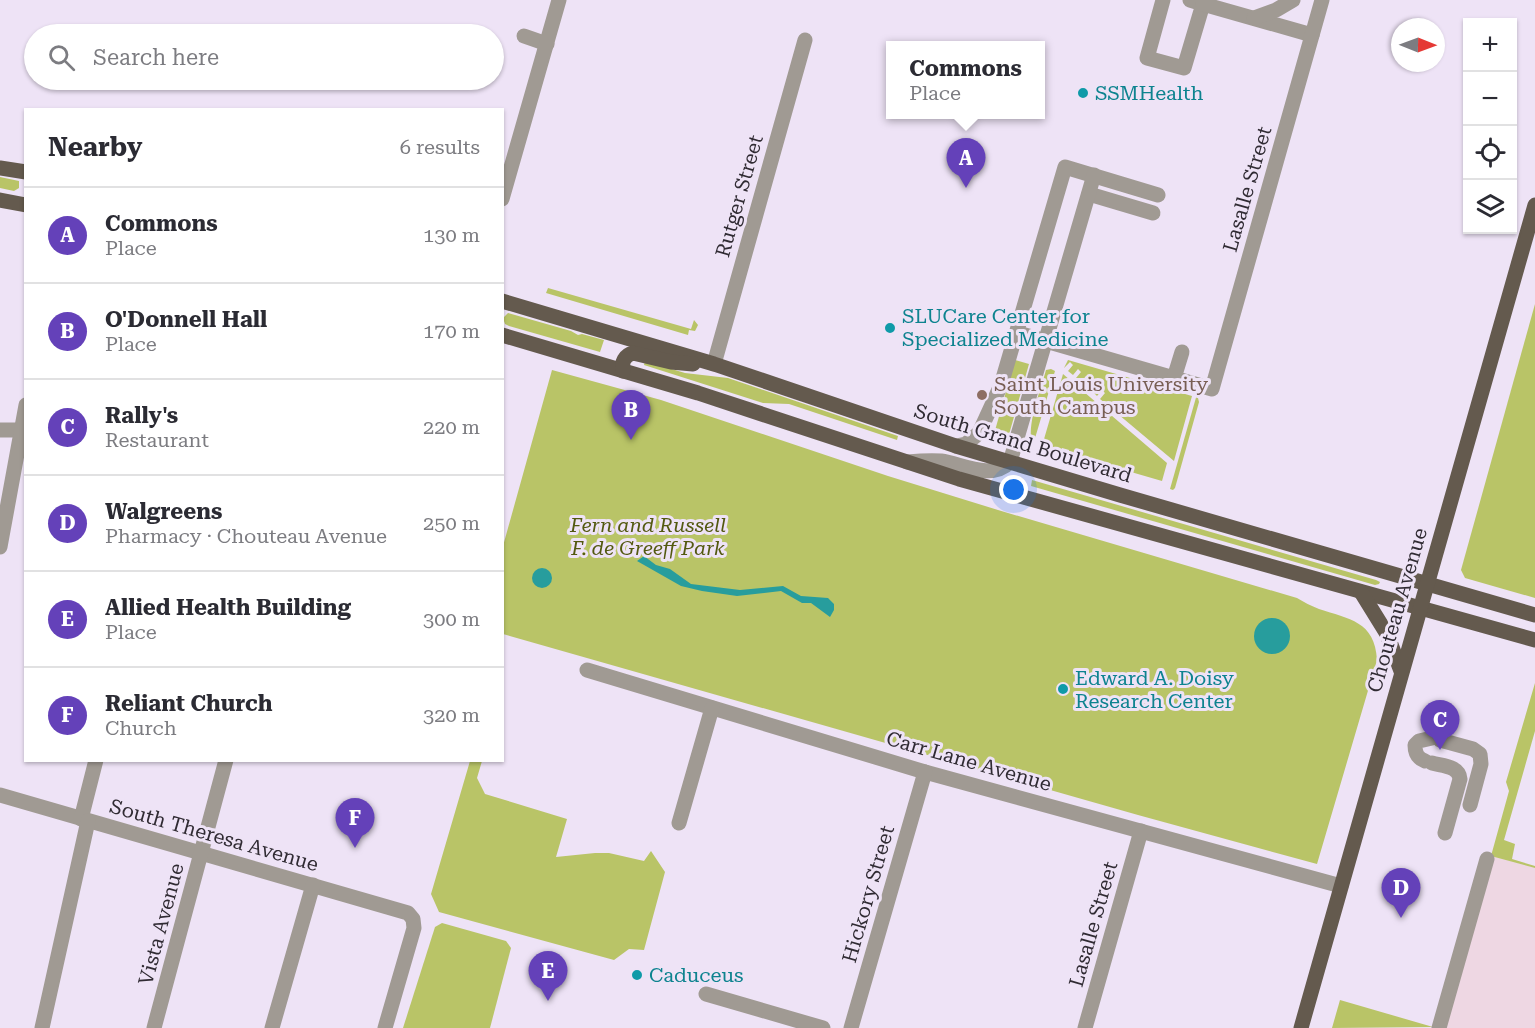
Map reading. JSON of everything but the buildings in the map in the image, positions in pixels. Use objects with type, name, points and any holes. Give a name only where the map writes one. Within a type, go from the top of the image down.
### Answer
[{"type":"main road","points":[[0,168],[24,172]]},
{"type":"main road","points":[[0,200],[24,205]]},
{"type":"main road","name":"Chouteau Avenue","points":[[1301,1028],[1401,671],[1534,212]]},
{"type":"main road","name":"South Grand Boulevard","points":[[504,302],[714,364],[956,446],[1535,615]]},
{"type":"main road","points":[[504,336],[791,423],[905,462],[1535,640]]},
{"type":"main road","points":[[623,371],[622,362],[633,352],[671,362],[714,364]]},
{"type":"main road","points":[[1361,592],[1382,623],[1401,671]]},
{"type":"street","points":[[504,192],[559,0]]},
{"type":"street","points":[[1163,0],[1147,58],[1184,68],[1199,1],[1312,35]]},
{"type":"street","points":[[1254,18],[1276,10],[1293,0]]},
{"type":"street","name":"Lasalle Street","points":[[1174,378],[1212,389],[1322,0]]},
{"type":"street","points":[[524,36],[547,44]]},
{"type":"street","name":"Rutger Street","points":[[714,364],[805,40]]},
{"type":"street","points":[[956,446],[974,439],[987,421],[1018,333],[1065,167],[1158,195]]},
{"type":"street","points":[[905,462],[937,460],[983,470],[1002,468],[1010,462],[1094,176]]},
{"type":"street","points":[[1089,194],[1153,213]]},
{"type":"street","points":[[1018,333],[1174,378],[1182,352]]},
{"type":"street","points":[[0,430],[23,430],[0,547]]},
{"type":"street","name":"Carr Lane Avenue","points":[[587,670],[925,772],[1341,886]]},
{"type":"street","points":[[679,823],[712,708]]},
{"type":"street","points":[[1445,833],[1460,779],[1459,773],[1418,757],[1415,745],[1419,741],[1436,739],[1473,749],[1480,754],[1481,764],[1470,805]]},
{"type":"street","points":[[42,1028],[96,762]]},
{"type":"street","name":"Vista Avenue","points":[[154,1028],[225,762]]},
{"type":"street","name":"Hickory Street","points":[[851,1028],[925,772]]},
{"type":"street","name":"South Theresa Avenue","points":[[0,795],[408,913],[413,920],[412,933],[386,1028]]},
{"type":"street","name":"Lasalle Street","points":[[1085,1028],[1141,831]]},
{"type":"street","points":[[1439,1028],[1487,859]]},
{"type":"street","points":[[272,1028],[314,885]]},
{"type":"street","points":[[706,994],[823,1028]]},
{"type":"shaded area","points":[[644,556],[656,565],[670,569],[691,584],[740,590],[783,586],[801,596],[828,598],[834,604],[834,610],[830,617],[811,603],[802,603],[781,591],[737,596],[681,586],[637,561]]},
{"type":"shaded area","points":[[538,568],[546,568],[552,574],[552,582],[546,588],[538,588],[532,582],[532,574]]},
{"type":"shaded area","points":[[1272,618],[1285,623],[1290,636],[1285,649],[1272,654],[1259,649],[1254,636],[1259,623]]},
{"type":"shaded area","points":[[1493,856],[1535,868],[1535,1028],[1444,1028]]},
{"type":"green space","points":[[0,177],[19,181],[19,188],[14,191],[0,188]]},
{"type":"green space","points":[[548,288],[691,329],[694,320],[698,325],[695,331],[689,330],[688,335],[546,293]]},
{"type":"green space","points":[[1535,304],[1535,598],[1465,578],[1461,570]]},
{"type":"green space","points":[[508,313],[578,335],[604,340],[600,352],[509,326],[505,324],[504,317]]},
{"type":"green space","points":[[1015,360],[1029,364],[1008,438],[994,434]]},
{"type":"green space","points":[[1068,360],[1192,396],[1174,461],[1100,399],[1105,393],[1102,390],[1097,396],[1093,392],[1097,386],[1094,383],[1089,389],[1084,385],[1089,379],[1086,376],[1081,382],[1076,378],[1081,372],[1078,369],[1073,375],[1068,371],[1073,365],[1070,362],[1064,368]]},
{"type":"green space","points":[[645,361],[685,373],[728,378],[898,436],[897,440],[789,404],[763,403],[644,365]]},
{"type":"green space","name":"Fern and Russell F. de Greeff Park","points":[[552,370],[661,400],[888,476],[998,510],[1297,598],[1316,608],[1350,619],[1366,629],[1375,647],[1377,660],[1317,864],[504,634],[504,542]]},
{"type":"green space","points":[[1046,370],[1055,371],[1033,445],[1032,419]]},
{"type":"green space","points":[[1063,374],[1167,463],[1162,481],[1069,454],[1069,450],[1062,448],[1060,452],[1042,446]]},
{"type":"green space","points":[[1197,394],[1199,402],[1173,490],[1170,489]]},
{"type":"green space","points":[[1032,480],[1380,582],[1375,585],[1031,486]]},
{"type":"green space","points":[[1535,683],[1535,731],[1504,840],[1515,844],[1512,859],[1535,866],[1535,868],[1491,856],[1509,791],[1506,782]]},
{"type":"green space","points":[[470,762],[482,762],[477,778],[485,794],[567,819],[556,857],[609,853],[644,861],[651,851],[665,872],[644,950],[629,949],[614,960],[439,912],[431,894]]},
{"type":"green space","points":[[442,923],[506,941],[511,948],[490,1028],[403,1028],[435,927]]},
{"type":"green space","points":[[1340,1000],[1433,1027],[1332,1028]]},
{"type":"place","name":"SSMHealth","points":[[1083,93]]},
{"type":"place","name":"Commons","points":[[966,188]]},
{"type":"place","name":"SLUCare Center for Specialized Medicine","points":[[890,328]]},
{"type":"place","name":"Saint Louis University South Campus","points":[[982,395]]},
{"type":"place","name":"O'Donnell Hall","points":[[631,440]]},
{"type":"place","name":"Edward A. Doisy Research Center","points":[[1063,689]]},
{"type":"place","name":"Rally's","points":[[1440,750]]},
{"type":"place","name":"Reliant Church","points":[[355,848]]},
{"type":"place","name":"Walgreens","points":[[1401,918]]},
{"type":"place","name":"Caduceus","points":[[637,975]]},
{"type":"place","name":"Allied Health Building","points":[[548,1001]]}]
